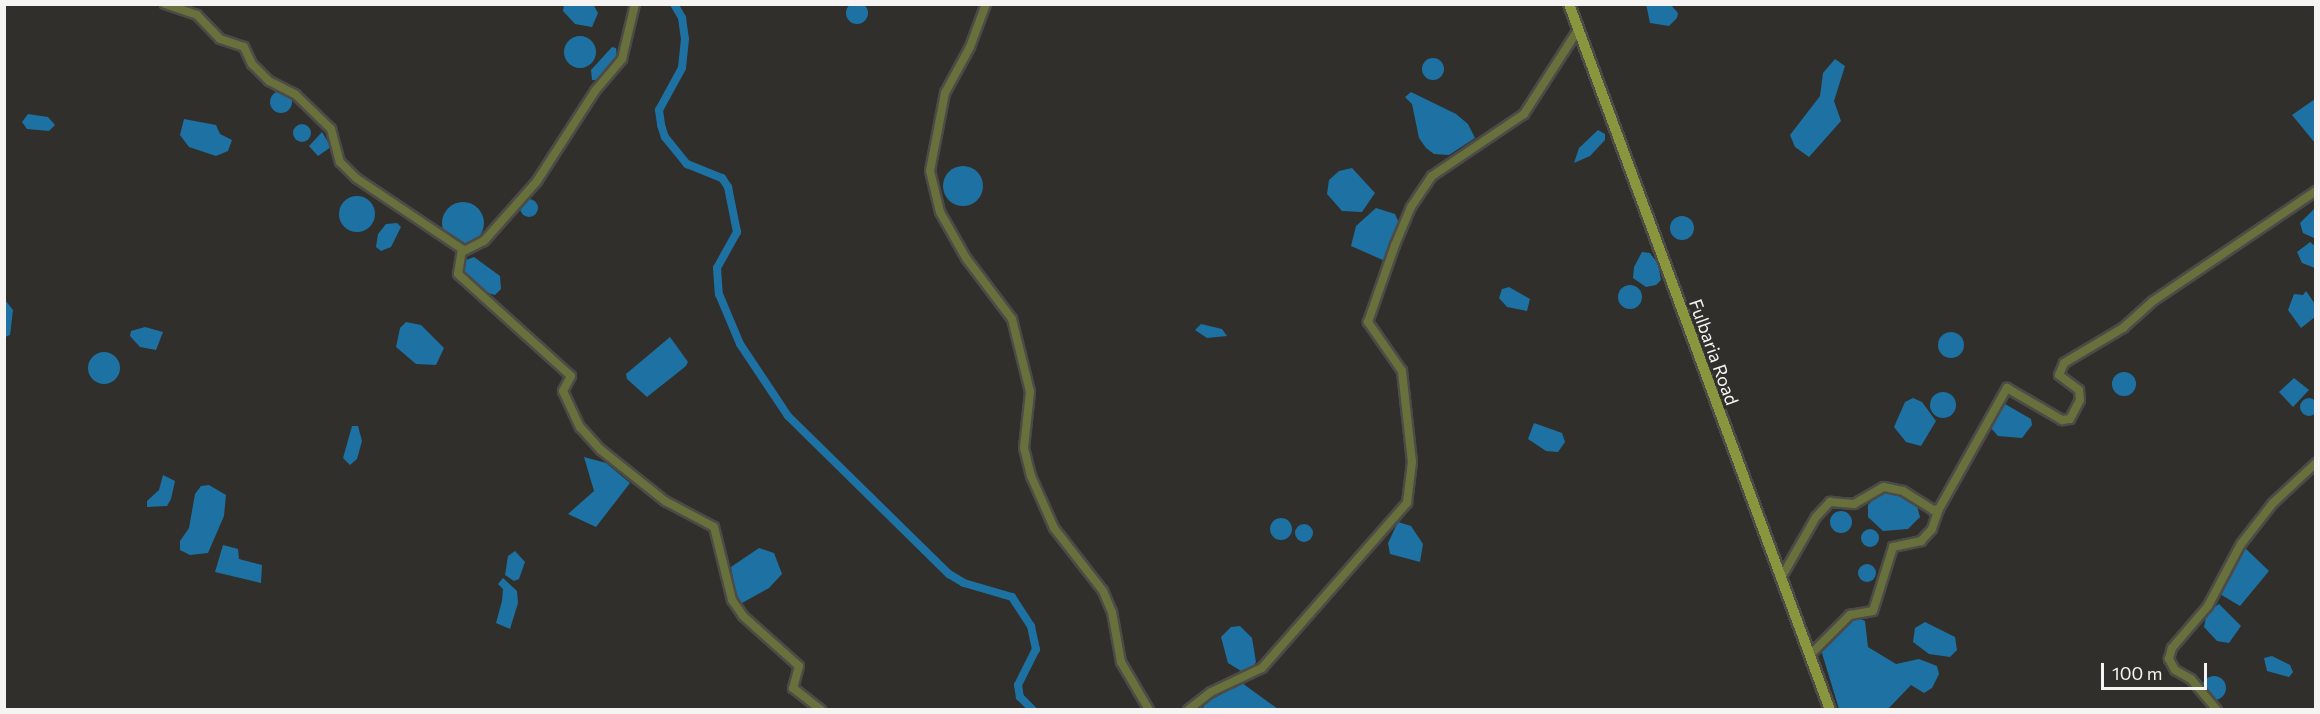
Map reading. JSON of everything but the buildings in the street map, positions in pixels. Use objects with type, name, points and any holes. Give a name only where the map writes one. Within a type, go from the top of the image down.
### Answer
[{"type":"main road","name":"Fulbaria Road","points":[[1569,4],[1830,710]]},
{"type":"street","points":[[165,4],[197,15],[220,39],[244,47],[269,81],[296,95],[331,129],[340,162],[356,178],[432,226],[462,252]]},
{"type":"street","points":[[462,252],[484,241],[537,181],[595,91],[622,59],[635,4]]},
{"type":"street","points":[[986,4],[970,47],[945,93],[930,171],[940,212],[966,258],[1012,319],[1029,384],[1024,448],[1031,476],[1054,528],[1103,591],[1112,612],[1121,663],[1149,710]]},
{"type":"street","points":[[1188,710],[1211,692],[1262,668],[1407,503],[1412,462],[1402,372],[1368,322],[1395,245],[1411,207],[1431,176],[1524,114],[1578,30]]},
{"type":"street","points":[[1810,655],[1850,615],[1873,610],[1893,547],[1921,540],[1932,529],[1939,509],[2007,388],[2062,420],[2070,419],[2080,400],[2079,390],[2059,375],[2064,363],[2123,328],[2153,301],[2316,190]]},
{"type":"street","points":[[462,252],[458,274],[571,376],[563,391],[564,402],[587,435],[666,501],[714,527],[732,600],[743,616],[799,666],[793,688],[821,710]]},
{"type":"street","points":[[2217,710],[2191,679],[2175,670],[2169,659],[2172,648],[2208,606],[2241,544],[2273,503],[2316,463]]},
{"type":"street","points":[[1781,578],[1816,517],[1830,502],[1854,504],[1884,487],[1904,491],[1933,510],[1939,509]]},
{"type":"water","points":[[857,2],[865,5],[868,13],[865,21],[857,24],[849,21],[846,13],[849,5]]},
{"type":"water","points":[[593,4],[598,13],[592,27],[575,24],[563,11],[564,5]]},
{"type":"water","points":[[1646,4],[1671,5],[1678,13],[1677,18],[1669,26],[1650,23]]},
{"type":"water","points":[[580,36],[591,41],[596,52],[591,63],[580,68],[569,63],[564,52],[569,41]]},
{"type":"water","points":[[612,47],[616,48],[617,58],[598,80],[592,80],[591,70]]},
{"type":"water","points":[[1429,58],[1437,58],[1444,65],[1444,73],[1437,80],[1429,80],[1422,73],[1422,65]]},
{"type":"water","points":[[1835,59],[1845,66],[1834,101],[1841,121],[1809,157],[1795,147],[1790,135],[1820,96],[1823,73]]},
{"type":"water","points":[[281,91],[289,94],[292,102],[289,110],[281,113],[273,110],[270,102],[273,94]]},
{"type":"water","points":[[1411,92],[1456,114],[1468,124],[1475,138],[1449,155],[1434,154],[1419,138],[1412,104],[1405,97]]},
{"type":"water","points":[[2315,99],[2315,143],[2292,115]]},
{"type":"water","points":[[28,114],[48,117],[55,125],[49,131],[27,129],[22,122]]},
{"type":"water","points":[[184,119],[216,125],[220,134],[232,140],[228,151],[216,156],[189,147],[180,135]]},
{"type":"water","points":[[302,124],[308,127],[311,133],[308,139],[302,142],[296,139],[293,133],[296,127]]},
{"type":"water","points":[[1598,130],[1605,134],[1605,140],[1590,156],[1574,163],[1579,148]]},
{"type":"water","points":[[322,132],[331,147],[318,156],[309,146]]},
{"type":"water","points":[[963,166],[971,167],[977,172],[982,178],[982,194],[977,200],[971,205],[963,206],[955,205],[949,200],[944,194],[943,186],[944,178],[949,172],[955,167]]},
{"type":"water","points":[[1352,168],[1375,193],[1362,212],[1342,211],[1327,194],[1329,180],[1339,171]]},
{"type":"water","points":[[357,196],[370,201],[375,214],[370,227],[357,232],[344,227],[339,214],[344,201]]},
{"type":"water","points":[[529,199],[535,202],[538,208],[535,214],[529,217],[523,214],[520,208],[523,202]]},
{"type":"water","points":[[463,202],[478,208],[484,223],[478,238],[463,244],[448,238],[442,223],[448,208]]},
{"type":"water","points":[[1376,208],[1395,214],[1399,223],[1385,261],[1351,246],[1356,226]]},
{"type":"water","points":[[2315,208],[2316,238],[2314,238],[2303,233],[2300,223]]},
{"type":"water","points":[[1682,216],[1690,220],[1694,228],[1690,236],[1682,240],[1674,236],[1670,228],[1674,220]]},
{"type":"water","points":[[397,223],[401,227],[391,247],[381,251],[376,247],[378,234],[386,224]]},
{"type":"water","points":[[2310,242],[2315,246],[2315,268],[2302,263],[2297,252]]},
{"type":"water","points":[[1642,252],[1650,253],[1658,264],[1661,280],[1656,285],[1646,287],[1633,278],[1634,267]]},
{"type":"water","points":[[474,257],[500,276],[501,289],[495,295],[481,291],[462,271],[463,261]]},
{"type":"water","points":[[1630,285],[1639,288],[1642,297],[1639,306],[1630,309],[1621,306],[1618,297],[1621,288]]},
{"type":"water","points":[[1509,287],[1530,299],[1527,311],[1507,307],[1499,298],[1502,289]]},
{"type":"water","points":[[2306,291],[2315,304],[2315,317],[2301,328],[2288,310],[2294,294],[2303,295]]},
{"type":"water","points":[[5,300],[13,310],[10,335],[5,337]]},
{"type":"water","points":[[406,322],[421,325],[444,348],[436,365],[416,364],[396,347],[400,328]]},
{"type":"water","points":[[1201,324],[1222,329],[1227,336],[1207,338],[1195,330]]},
{"type":"water","points":[[145,327],[163,332],[156,350],[140,347],[130,336],[131,331]]},
{"type":"water","points":[[1951,332],[1960,336],[1964,345],[1960,354],[1951,358],[1942,354],[1938,345],[1942,336]]},
{"type":"water","points":[[670,337],[688,362],[647,397],[627,379],[626,374]]},
{"type":"water","points":[[104,352],[115,357],[120,368],[115,379],[104,384],[93,379],[88,368],[93,357]]},
{"type":"water","points":[[2124,372],[2133,375],[2136,384],[2133,393],[2124,396],[2115,393],[2112,384],[2115,375]]},
{"type":"water","points":[[2294,378],[2309,390],[2293,407],[2279,392]]},
{"type":"water","points":[[1943,392],[1952,396],[1956,405],[1952,414],[1943,418],[1934,414],[1930,405],[1934,396]]},
{"type":"water","points":[[1913,398],[1922,402],[1936,421],[1921,446],[1906,442],[1894,427],[1905,402]]},
{"type":"water","points":[[2309,398],[2315,401],[2318,407],[2315,413],[2309,416],[2303,413],[2300,407],[2303,401]]},
{"type":"water","points":[[2005,404],[2031,419],[2032,425],[2022,438],[1998,436],[1990,427],[1997,408]]},
{"type":"water","points":[[1534,423],[1562,433],[1565,442],[1558,452],[1546,451],[1528,439]]},
{"type":"water","points":[[352,426],[358,426],[362,441],[357,459],[350,465],[343,458]]},
{"type":"water","points":[[584,457],[606,463],[630,483],[596,527],[568,514],[594,491]]},
{"type":"water","points":[[163,475],[175,481],[171,499],[167,506],[147,507],[147,501],[159,490]]},
{"type":"water","points":[[209,485],[226,495],[224,516],[208,553],[190,555],[180,550],[180,541],[189,528],[195,494],[201,486]]},
{"type":"water","points":[[1895,492],[1917,506],[1920,517],[1908,529],[1883,531],[1868,517],[1868,505],[1880,493]]},
{"type":"water","points":[[1841,511],[1849,514],[1852,522],[1849,530],[1841,533],[1833,530],[1830,522],[1833,514]]},
{"type":"water","points":[[1277,518],[1285,518],[1292,525],[1292,533],[1285,540],[1277,540],[1270,533],[1270,525]]},
{"type":"water","points":[[1398,522],[1411,526],[1423,544],[1420,562],[1390,554],[1388,543]]},
{"type":"water","points":[[1304,524],[1310,527],[1313,533],[1310,539],[1304,542],[1298,539],[1295,533],[1298,527]]},
{"type":"water","points":[[1866,529],[1874,529],[1879,534],[1877,545],[1866,547],[1861,542],[1861,534]]},
{"type":"water","points":[[223,545],[238,549],[239,559],[262,565],[261,583],[215,572]]},
{"type":"water","points":[[2243,546],[2269,571],[2240,606],[2220,594]]},
{"type":"water","points":[[759,548],[774,553],[782,574],[769,588],[742,603],[736,596],[731,567]]},
{"type":"water","points":[[515,551],[525,562],[519,579],[514,581],[505,575],[508,556]]},
{"type":"water","points":[[1863,564],[1871,564],[1876,569],[1874,580],[1863,582],[1858,577],[1858,569]]},
{"type":"water","points":[[503,578],[517,591],[518,603],[510,629],[496,623],[503,589],[498,584]]},
{"type":"water","points":[[2219,604],[2241,626],[2229,643],[2217,641],[2204,627],[2207,612]]},
{"type":"water","points":[[1854,616],[1865,621],[1868,647],[1896,664],[1919,659],[1937,666],[1939,674],[1932,688],[1924,693],[1911,685],[1888,709],[1839,709],[1821,650]]},
{"type":"water","points":[[1925,622],[1955,637],[1957,650],[1950,657],[1929,654],[1913,642],[1915,628]]},
{"type":"water","points":[[1240,626],[1252,638],[1256,662],[1251,669],[1241,671],[1228,663],[1221,637],[1231,627]]},
{"type":"water","points":[[2272,656],[2290,665],[2293,672],[2289,677],[2267,671],[2264,658]]},
{"type":"water","points":[[2214,676],[2222,680],[2226,688],[2222,696],[2214,700],[2206,696],[2202,688],[2206,680]]},
{"type":"water","points":[[1242,683],[1278,709],[1202,709],[1207,702]]},
{"type":"waterway","points":[[674,4],[682,18],[685,39],[682,68],[659,110],[661,125],[665,137],[687,164],[722,178],[728,187],[737,232],[717,268],[719,294],[740,344],[788,416],[949,574],[964,583],[1012,597],[1031,626],[1036,649],[1018,685],[1020,697],[1033,710]]}]
